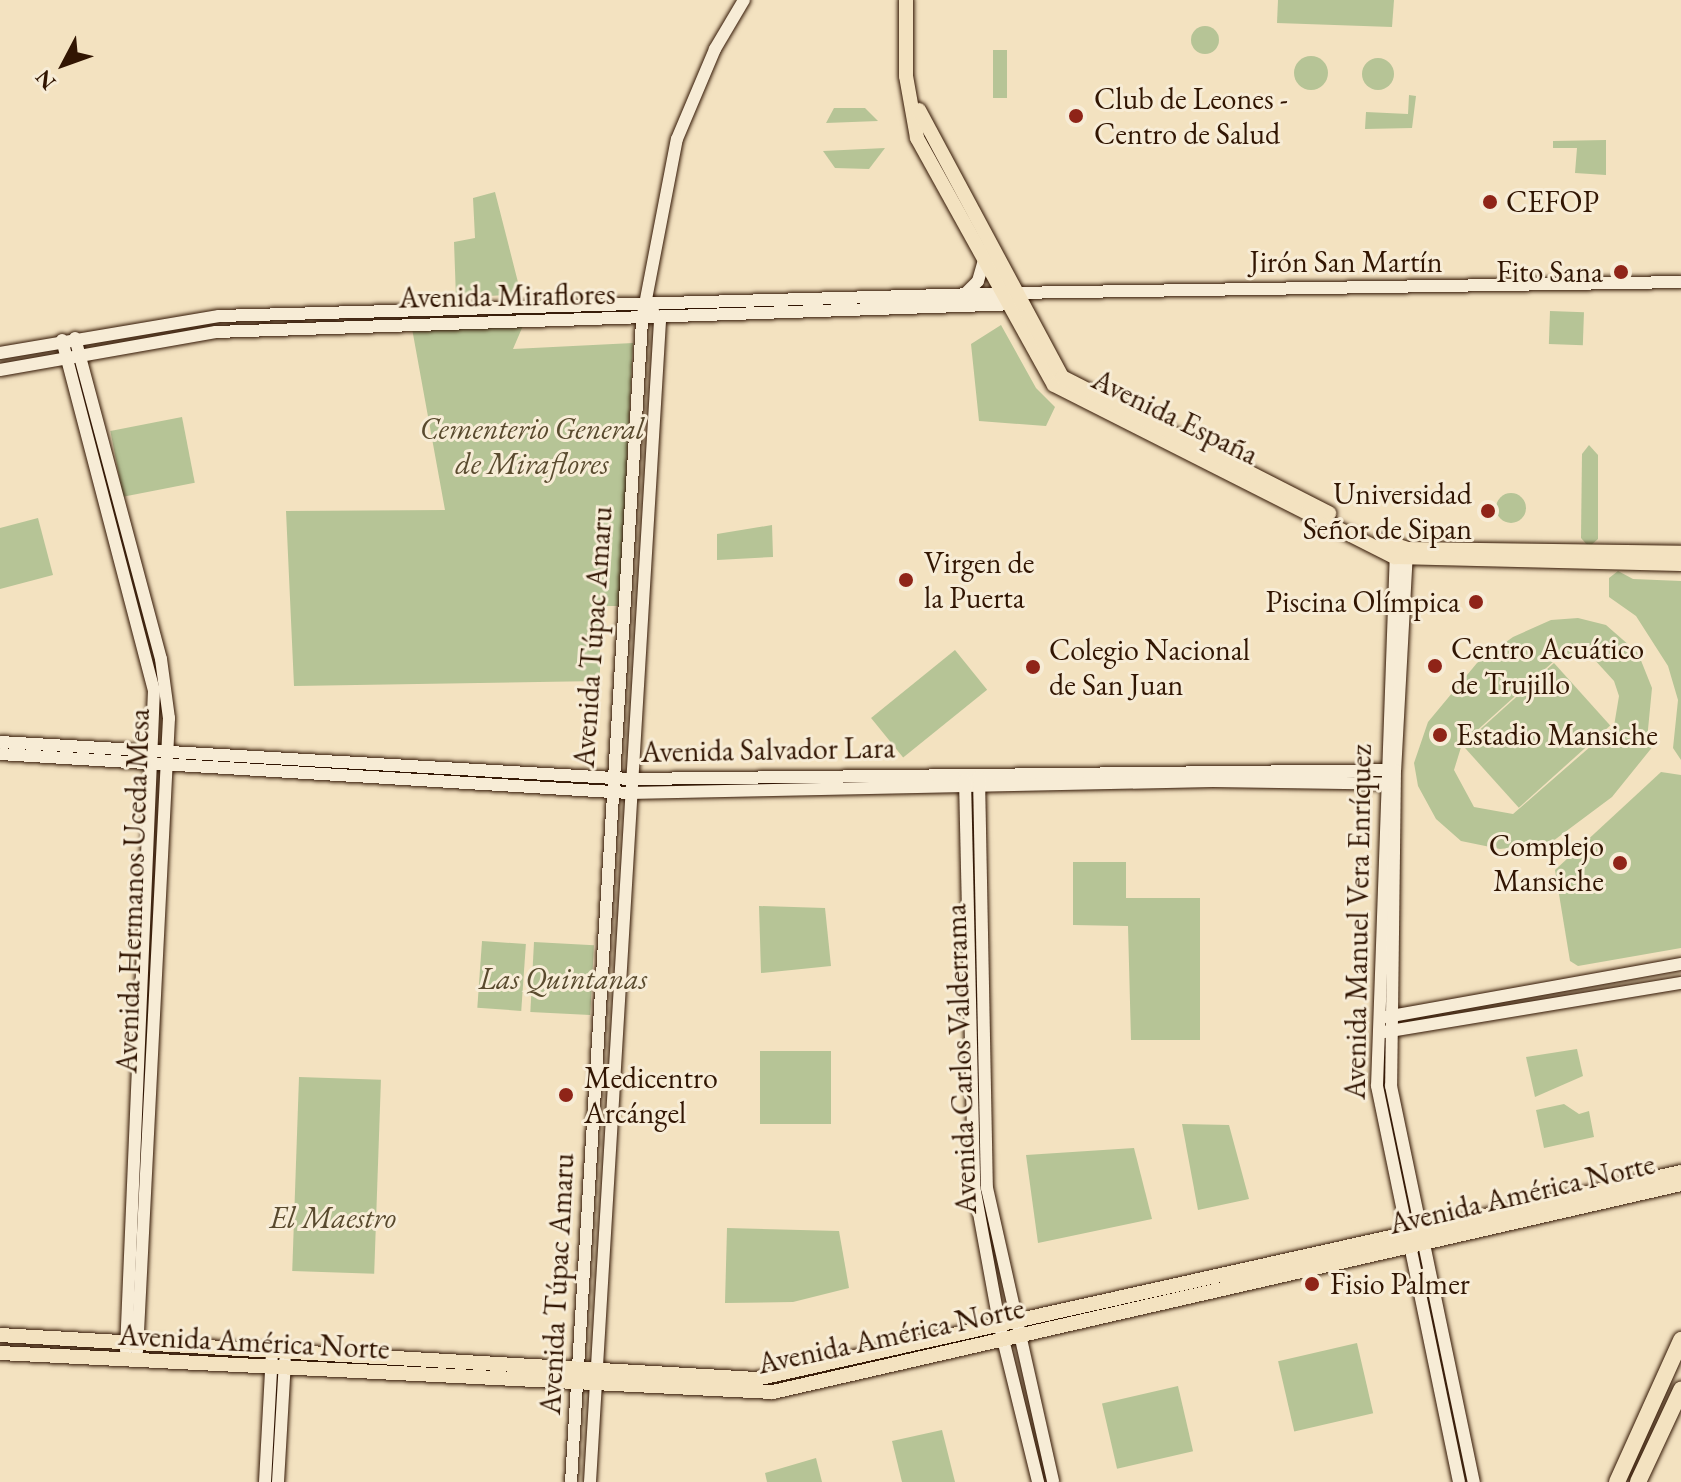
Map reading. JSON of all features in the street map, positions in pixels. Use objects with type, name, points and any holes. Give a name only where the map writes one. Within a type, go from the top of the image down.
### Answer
[{"type":"highway","points":[[1617,1482],[1681,1340]]},
{"type":"highway","points":[[1633,1445],[1654,1423],[1681,1367]]},
{"type":"highway","points":[[1638,1482],[1681,1390]]},
{"type":"main road","name":"Avenida España","points":[[906,0],[906,76],[916,133],[984,260],[1062,377],[1400,549],[1681,553]]},
{"type":"main road","name":"Avenida España","points":[[914,0],[914,71],[923,123],[1010,299],[1060,389],[1400,549],[1681,564]]},
{"type":"main road","name":"Avenida América Norte","points":[[0,1353],[363,1374],[628,1381],[781,1376],[1008,1331],[1587,1199],[1681,1172]]},
{"type":"main road","name":"Avenida América Norte","points":[[1587,1199],[1681,1184]]},
{"type":"main road","name":"Avenida América Norte","points":[[0,1335],[363,1358],[578,1378]]},
{"type":"main road","points":[[363,1358],[363,1374]]},
{"type":"street","name":"Avenida Túpac Amaru","points":[[571,1482],[609,792],[642,320],[648,306],[677,139],[715,49],[744,0]]},
{"type":"street","points":[[963,296],[978,281],[984,260]]},
{"type":"street","name":"Jirón San Martín","points":[[1010,299],[1681,282]]},
{"type":"street","name":"Avenida Miraflores","points":[[0,370],[216,332],[761,301],[963,296],[1010,299]]},
{"type":"street","name":"Avenida Miraflores","points":[[0,353],[68,339],[219,316],[525,314],[660,320],[1010,299]]},
{"type":"street","points":[[761,301],[762,316]]},
{"type":"street","points":[[648,306],[660,320]]},
{"type":"street","name":"Avenida Túpac Amaru","points":[[590,1482],[629,793],[660,320]]},
{"type":"street","name":"Avenida Hermanos Uceda Mesa","points":[[68,339],[149,663],[160,752],[131,1362]]},
{"type":"street","points":[[636,397],[656,397]]},
{"type":"street","name":"Avenida Manuel Vera Enríquez","points":[[1400,549],[1390,770],[1386,1025],[1394,1116],[1413,1239],[1459,1482]]},
{"type":"street","name":"Avenida Salvador Lara","points":[[0,742],[514,769],[630,779],[965,779]]},
{"type":"street","name":"Avenida Salvador Lara","points":[[0,754],[629,793],[965,779],[1083,769],[1390,770]]},
{"type":"street","points":[[513,786],[514,769]]},
{"type":"street","points":[[1083,769],[1083,783]]},
{"type":"street","name":"Avenida Salvador Lara","points":[[979,778],[1083,783],[1390,784]]},
{"type":"street","name":"Avenida Carlos Valderrama","points":[[979,778],[987,1188],[1008,1331],[1053,1482]]},
{"type":"street","name":"Avenida Carlos Valderrama","points":[[965,779],[972,1161],[1038,1482]]},
{"type":"street","name":"Avenida Manuel Vera Enríquez","points":[[1386,1025],[1392,990],[1388,860]]},
{"type":"street","points":[[1386,1025],[1418,1010],[1681,964]]},
{"type":"street","points":[[1386,1025],[1681,983]]},
{"type":"street","points":[[1392,990],[1401,1003],[1418,1010]]},
{"type":"street","name":"Avenida Manuel Vera Enríquez","points":[[1413,1239],[1474,1482]]},
{"type":"street","points":[[265,1482],[279,1353]]},
{"type":"street","points":[[278,1369],[278,1482]]},
{"type":"street","points":[[576,1408],[595,1411]]},
{"type":"green space","points":[[1278,0],[1394,0],[1392,27],[1277,23]]},
{"type":"green space","points":[[1205,26],[1215,30],[1219,40],[1215,50],[1205,54],[1195,50],[1191,40],[1195,30]]},
{"type":"green space","points":[[993,50],[1007,50],[1007,98],[993,98]]},
{"type":"green space","points":[[1311,56],[1323,61],[1328,73],[1323,85],[1311,90],[1299,85],[1294,73],[1299,61]]},
{"type":"green space","points":[[1378,58],[1389,63],[1394,74],[1389,85],[1378,90],[1367,85],[1362,74],[1367,63]]},
{"type":"green space","points":[[1409,95],[1416,96],[1412,128],[1365,129],[1366,112],[1408,114]]},
{"type":"green space","points":[[834,108],[865,108],[878,121],[826,123]]},
{"type":"green space","points":[[1606,140],[1606,175],[1575,173],[1577,148],[1553,148],[1553,141]]},
{"type":"green space","points":[[885,148],[869,169],[835,168],[823,151]]},
{"type":"green space","points":[[495,192],[521,294],[456,298],[454,242],[475,238],[473,198]]},
{"type":"green space","points":[[1550,311],[1584,312],[1583,345],[1549,344]]},
{"type":"green space","name":"Cementerio General de Miraflores","points":[[525,321],[513,349],[633,343],[620,606],[600,606],[600,681],[294,686],[286,511],[445,510],[411,323]]},
{"type":"green space","points":[[1001,325],[1036,388],[1055,407],[1046,426],[979,421],[971,344]]},
{"type":"green space","points":[[182,417],[195,483],[123,497],[110,431]]},
{"type":"green space","points":[[1589,445],[1598,455],[1598,539],[1589,547],[1581,538],[1582,454]]},
{"type":"green space","points":[[1511,493],[1517,494],[1525,502],[1525,514],[1517,522],[1511,523],[1505,522],[1497,514],[1496,508],[1497,502],[1505,494]]},
{"type":"green space","points":[[38,518],[53,575],[0,589],[0,528]]},
{"type":"green space","points":[[772,525],[773,557],[717,560],[717,534]]},
{"type":"green space","points":[[1618,571],[1633,579],[1681,581],[1681,760],[1673,748],[1678,700],[1668,666],[1636,616],[1609,597],[1609,578]]},
{"type":"green space","name":"Estadio Mansiche","points":[[1578,618],[1606,625],[1638,653],[1652,688],[1647,740],[1654,745],[1612,797],[1549,844],[1500,849],[1461,841],[1436,819],[1418,786],[1414,763],[1428,722],[1477,663],[1513,637],[1551,620]],"holes":[[[1578,655],[1593,658],[1614,681],[1619,696],[1614,726],[1513,814],[1474,807],[1454,770],[1462,744],[1554,661]]]},
{"type":"green space","points":[[955,650],[987,690],[903,758],[871,718]]},
{"type":"green space","points":[[1554,663],[1610,725],[1519,808],[1463,745]]},
{"type":"green space","name":"Complejo Mansiche","points":[[1661,772],[1681,775],[1681,948],[1578,966],[1570,961],[1555,870]]},
{"type":"green space","points":[[1073,862],[1126,862],[1126,898],[1200,898],[1200,1040],[1131,1040],[1128,926],[1073,925]]},
{"type":"green space","points":[[759,906],[825,908],[831,966],[761,973]]},
{"type":"green space","points":[[482,941],[526,944],[521,1011],[477,1008]]},
{"type":"green space","name":"Las Quintanas","points":[[534,942],[594,945],[590,1015],[530,1012]]},
{"type":"green space","points":[[1577,1049],[1583,1076],[1535,1097],[1526,1057]]},
{"type":"green space","points":[[760,1051],[831,1051],[831,1124],[760,1124]]},
{"type":"green space","name":"El Maestro","points":[[299,1077],[381,1080],[374,1274],[292,1271]]},
{"type":"green space","points":[[1564,1104],[1579,1114],[1589,1111],[1594,1137],[1544,1148],[1536,1110]]},
{"type":"green space","points":[[1182,1124],[1229,1125],[1249,1199],[1198,1210]]},
{"type":"green space","points":[[1134,1148],[1152,1219],[1038,1243],[1026,1155]]},
{"type":"green space","points":[[727,1228],[839,1231],[849,1288],[793,1302],[725,1303]]},
{"type":"green space","points":[[1357,1343],[1373,1413],[1294,1431],[1278,1361]]},
{"type":"green space","points":[[1178,1386],[1193,1451],[1117,1469],[1102,1404]]},
{"type":"green space","points":[[942,1430],[955,1482],[902,1482],[892,1441]]},
{"type":"green space","points":[[816,1458],[822,1482],[767,1482],[765,1473]]},
{"type":"place","name":"Club de Leones - Centro de Salud","points":[[1076,116]]},
{"type":"place","name":"CEFOP","points":[[1490,202]]},
{"type":"place","name":"Fito Sana","points":[[1621,272]]},
{"type":"place","name":"Universidad Señor de Sipan","points":[[1488,511]]},
{"type":"place","name":"Virgen de la Puerta","points":[[906,580]]},
{"type":"place","name":"Piscina Olímpica","points":[[1476,602]]},
{"type":"place","name":"Centro Acuático de Trujillo","points":[[1435,666]]},
{"type":"place","name":"Colegio Nacional de San Juan","points":[[1033,667]]},
{"type":"place","name":"Estadio Mansiche","points":[[1440,735]]},
{"type":"place","name":"Complejo Mansiche","points":[[1620,863]]},
{"type":"place","name":"Medicentro Arcángel","points":[[566,1095]]},
{"type":"place","name":"Fisio Palmer","points":[[1312,1284]]}]
